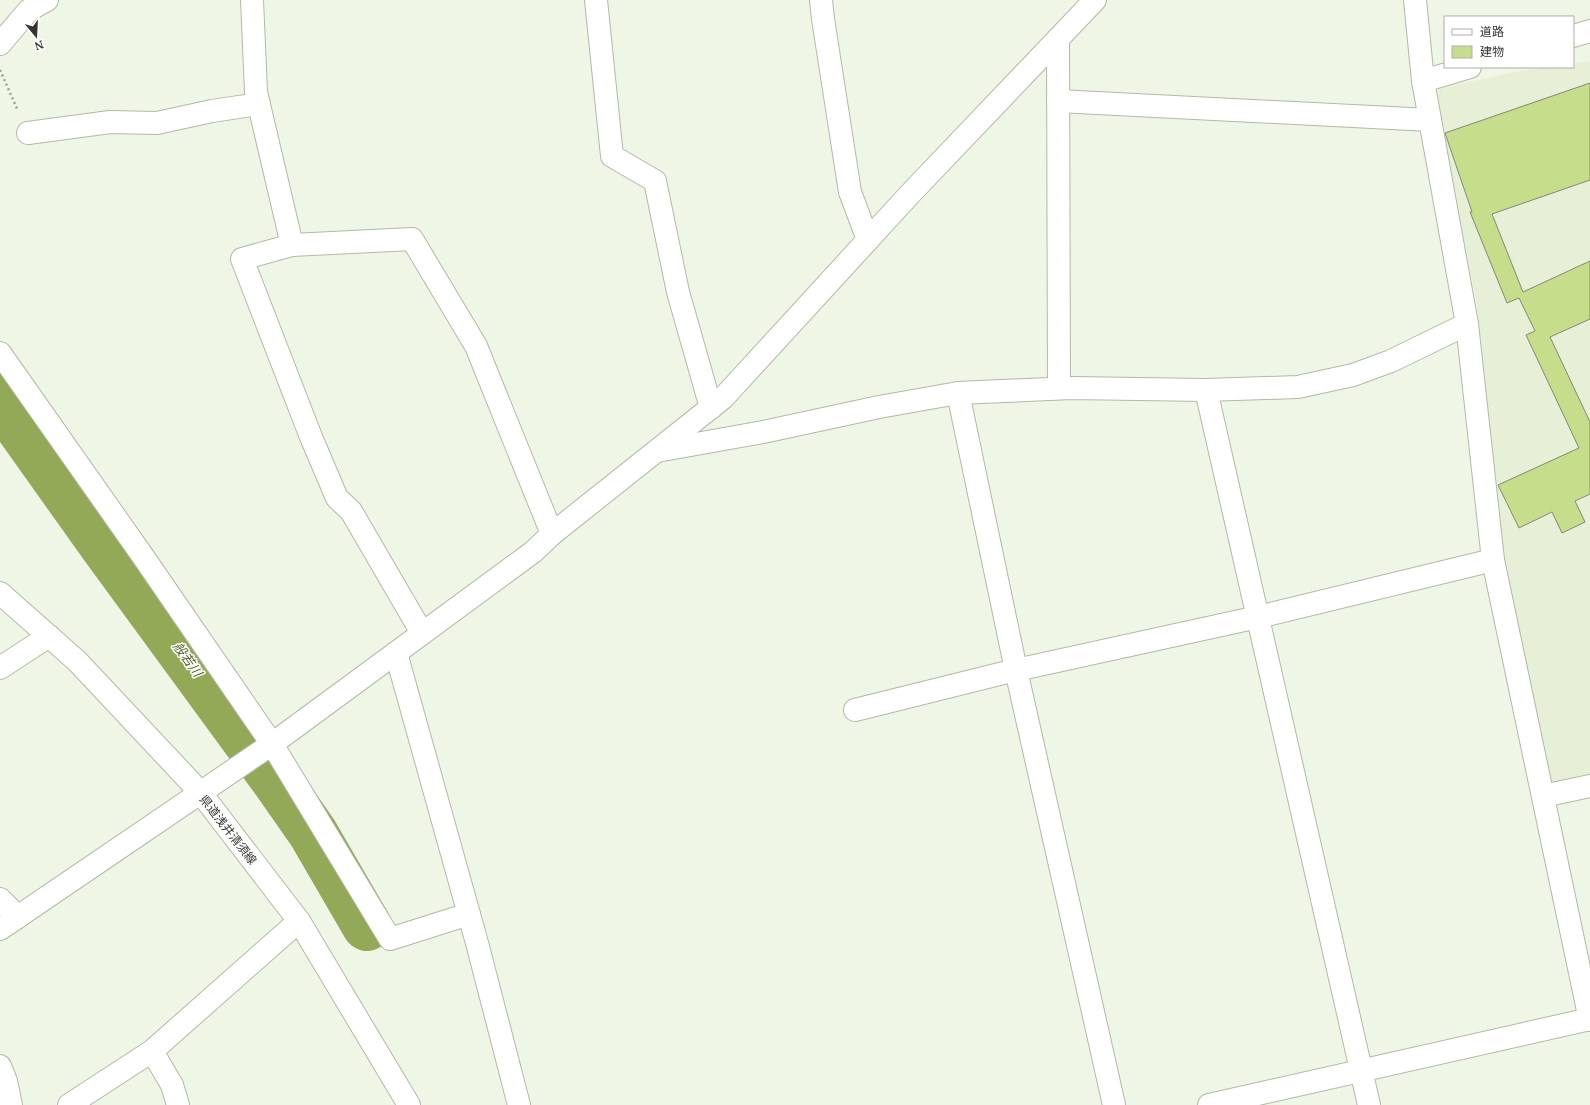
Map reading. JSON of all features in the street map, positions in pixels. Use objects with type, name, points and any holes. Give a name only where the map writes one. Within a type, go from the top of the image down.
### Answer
[{"type":"street","points":[[0,44],[29,10],[46,0]]},
{"type":"street","points":[[252,0],[256,92],[292,245]]},
{"type":"street","points":[[596,0],[612,156],[655,181],[678,292],[711,408]]},
{"type":"street","points":[[821,0],[850,192],[868,240]]},
{"type":"street","points":[[0,929],[272,744],[396,653],[533,552],[552,534],[723,398],[868,240],[1058,39],[1078,8],[1095,0]]},
{"type":"street","points":[[1209,1105],[1590,1020],[1493,560],[1467,324],[1423,81],[1416,0]]},
{"type":"street","points":[[1574,36],[1590,32]]},
{"type":"street","points":[[1058,39],[1059,388]]},
{"type":"street","points":[[1423,81],[1467,68]]},
{"type":"street","points":[[1058,101],[1430,120]]},
{"type":"street","points":[[28,133],[110,122],[157,123],[212,111],[259,104]]},
{"type":"street","points":[[422,633],[351,511],[337,498],[311,437],[242,259],[292,245],[412,239],[476,346],[552,534]]},
{"type":"street","points":[[657,451],[764,432],[879,407],[958,393],[1059,388],[1206,390],[1298,387],[1353,375],[1391,361],[1467,324]]},
{"type":"street","points":[[0,353],[142,555],[272,744],[390,939],[469,914]]},
{"type":"street","points":[[1206,390],[1369,1105]]},
{"type":"street","points":[[958,393],[1016,670],[1114,1105]]},
{"type":"street","points":[[855,710],[1016,670],[1258,617],[1493,560]]},
{"type":"street","name":"県道浅井清須線","points":[[0,593],[76,661],[200,792],[299,921],[409,1105]]},
{"type":"street","points":[[0,668],[49,636]]},
{"type":"street","points":[[396,653],[469,914],[519,1105]]},
{"type":"street","points":[[1543,796],[1590,786]]},
{"type":"street","points":[[0,899],[18,917]]},
{"type":"street","points":[[69,1105],[152,1051],[299,921]]},
{"type":"street","points":[[152,1051],[172,1084],[178,1105]]},
{"type":"street","points":[[0,1066],[6,1081],[11,1105]]},
{"type":"path","points":[[0,69],[28,133]]},
{"type":"shaded area","points":[[1590,61],[1590,776],[1548,786],[1506,586],[1476,299],[1435,102],[1440,88],[1520,71],[1542,68],[1574,68],[1574,64]]},
{"type":"building","points":[[1590,83],[1590,180],[1492,214],[1523,292],[1590,261],[1590,319],[1550,337],[1590,422],[1590,494],[1575,501],[1585,522],[1562,533],[1552,512],[1519,528],[1498,485],[1579,448],[1526,335],[1535,331],[1519,298],[1507,303],[1470,212],[1472,212],[1445,133]]},
{"type":"waterway","name":"般若川","points":[[0,399],[313,833],[367,926]]}]
